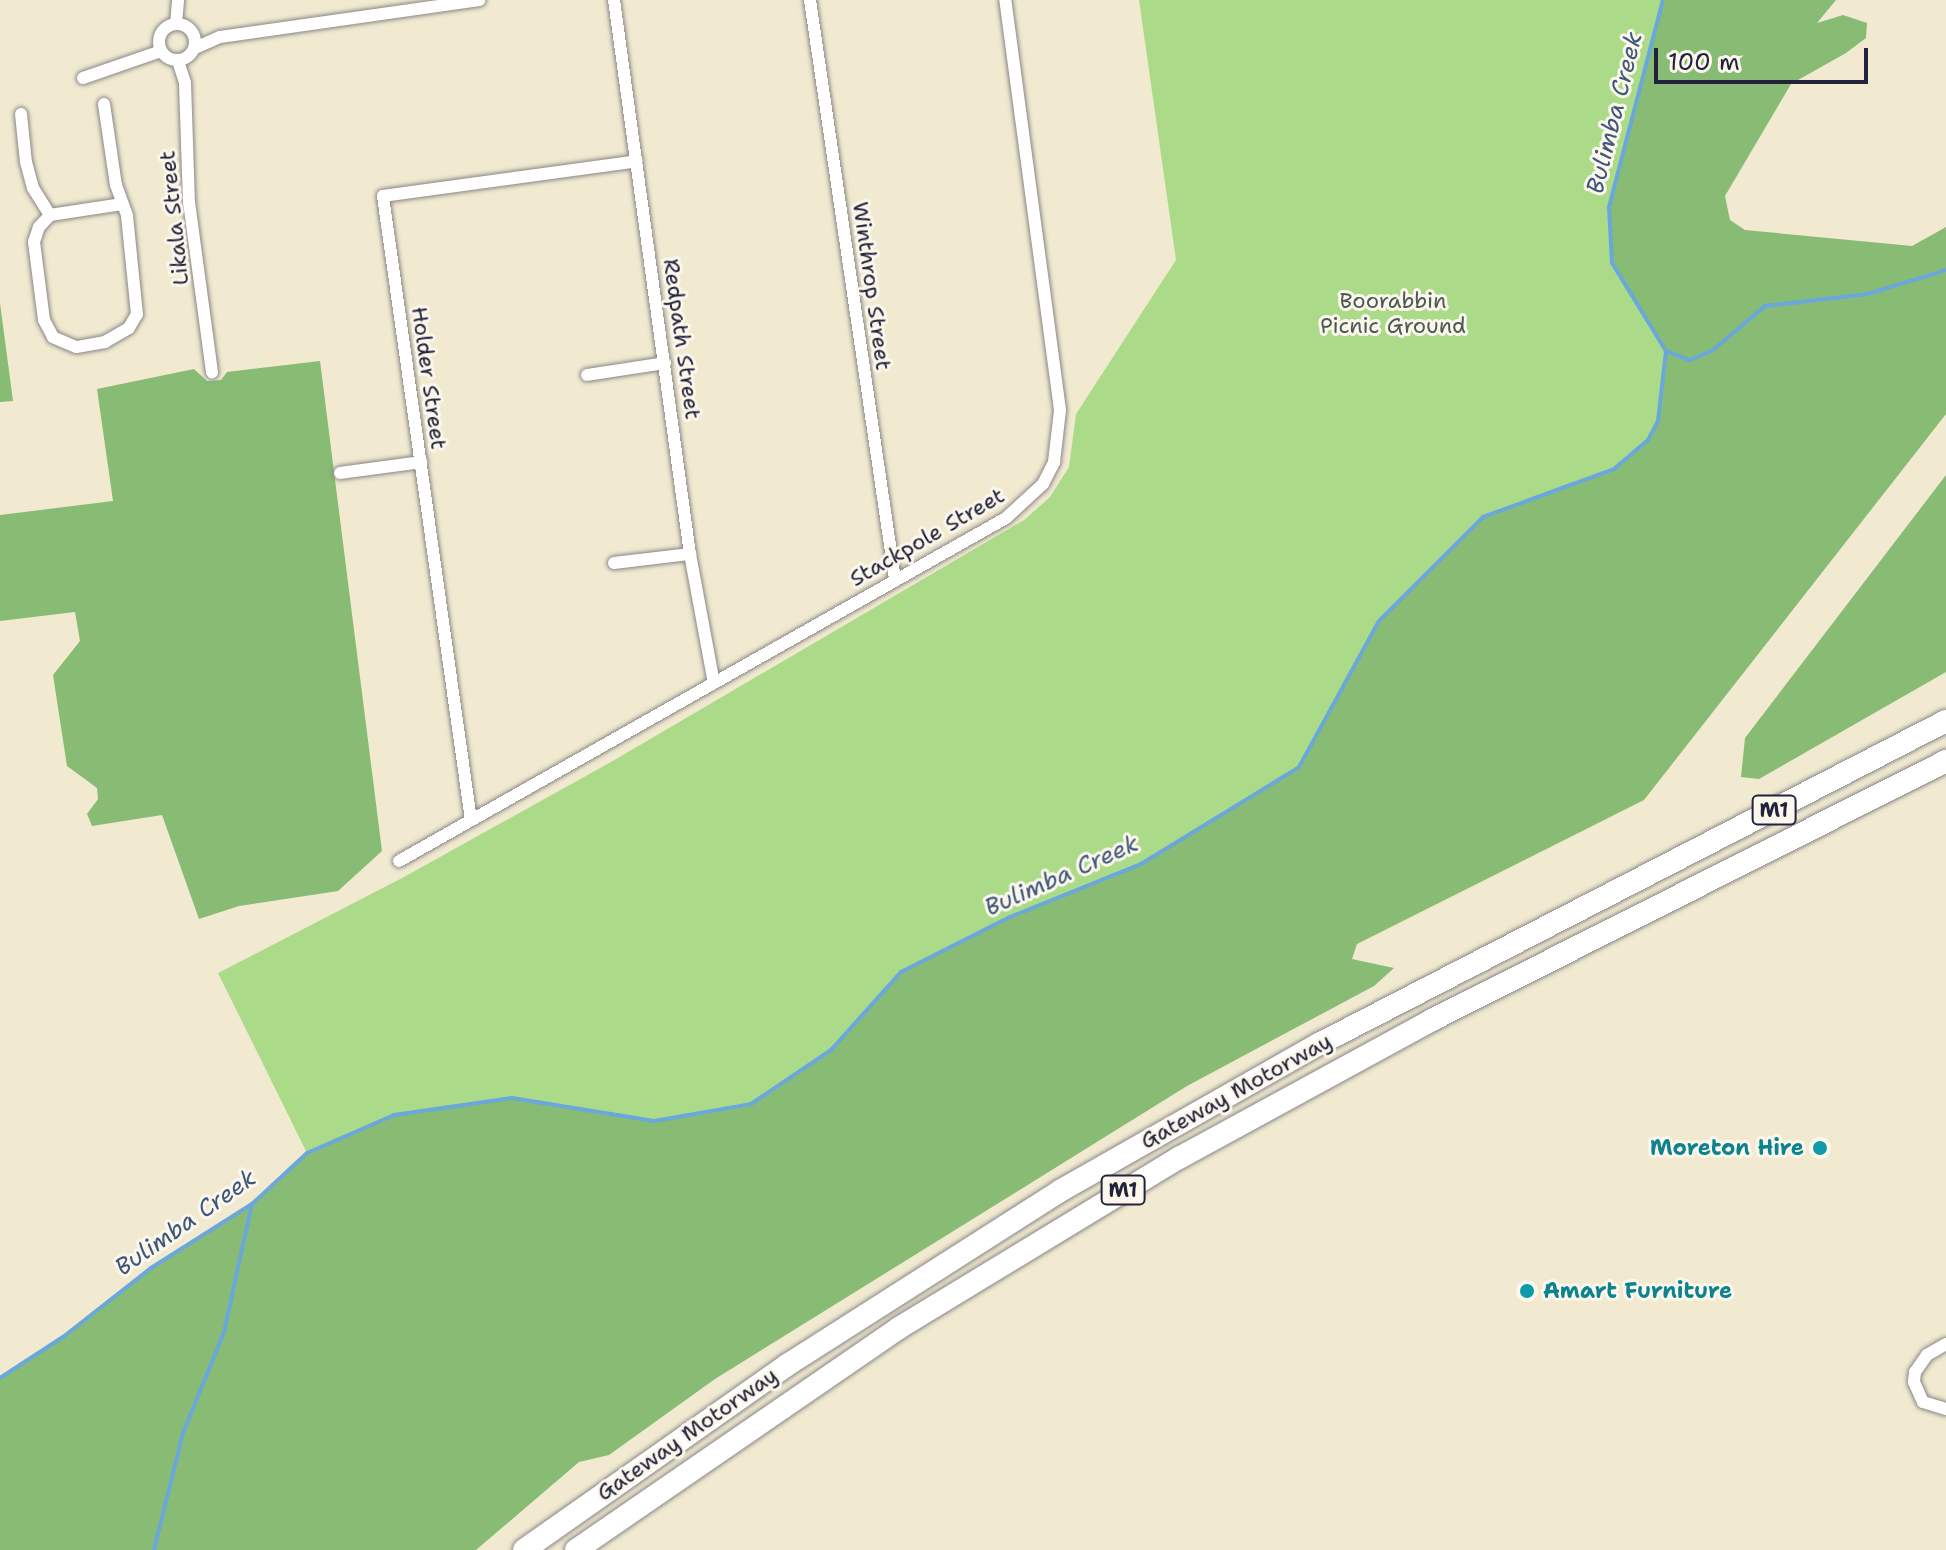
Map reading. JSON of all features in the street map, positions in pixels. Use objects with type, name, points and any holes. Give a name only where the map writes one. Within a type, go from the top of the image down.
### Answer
[{"type":"highway","name":"Gateway Motorway","points":[[524,1550],[681,1436],[848,1324],[1085,1176],[1428,987],[1946,721]]},
{"type":"highway","name":"Gateway Motorway","points":[[576,1550],[859,1355],[1142,1179],[1432,1020],[1942,765]]},
{"type":"street","points":[[178,0],[181,25],[193,33],[195,48]]},
{"type":"street","points":[[83,78],[161,51],[178,61],[189,57],[195,48],[220,37],[479,0]]},
{"type":"street","name":"Redpath Street","points":[[614,0],[690,554],[714,683]]},
{"type":"street","name":"Winthrop Street","points":[[810,0],[895,579]]},
{"type":"street","name":"Stackpole Street","points":[[399,861],[1006,518],[1029,500],[1054,462],[1060,437],[1060,410],[1005,0]]},
{"type":"street","points":[[161,51],[161,33],[181,25],[220,37]]},
{"type":"street","name":"Likala Street","points":[[178,61],[185,83],[189,202],[212,372]]},
{"type":"street","points":[[104,104],[122,204],[127,216],[137,314],[129,328],[105,342],[76,347],[53,337],[44,320],[34,242],[39,227],[50,215],[122,204]]},
{"type":"street","points":[[21,114],[26,162],[33,188],[50,215]]},
{"type":"street","name":"Holder Street","points":[[471,820],[383,196],[637,161]]},
{"type":"street","points":[[587,375],[665,363]]},
{"type":"street","points":[[340,473],[421,462]]},
{"type":"street","points":[[614,563],[690,554]]},
{"type":"street","points":[[1946,1344],[1927,1355],[1915,1372],[1914,1382],[1923,1402],[1946,1409]]},
{"type":"green space","name":"Boorabbin Picnic Ground","points":[[1139,0],[1663,0],[1641,89],[1612,263],[1666,351],[1658,421],[1648,440],[1614,469],[1483,517],[1379,621],[1299,767],[1141,864],[1010,917],[901,972],[831,1050],[751,1104],[654,1121],[512,1098],[394,1115],[307,1153],[218,973],[404,877],[611,762],[1024,520],[1050,497],[1069,467],[1076,414],[1176,260]]},
{"type":"green space","points":[[1663,0],[1836,0],[1817,23],[1843,15],[1867,23],[1866,38],[1791,84],[1725,196],[1730,220],[1745,230],[1912,246],[1946,227],[1946,414],[1644,800],[1357,944],[1352,959],[1394,968],[1374,986],[1187,1086],[715,1379],[609,1455],[579,1462],[476,1550],[0,1550],[0,1378],[63,1337],[151,1268],[252,1204],[307,1153],[394,1115],[512,1098],[654,1121],[751,1104],[831,1050],[901,972],[1010,917],[1141,864],[1299,767],[1379,621],[1483,517],[1614,469],[1648,440],[1658,421],[1666,351],[1612,263],[1609,207]]},
{"type":"green space","points":[[0,303],[13,401],[0,402]]},
{"type":"green space","points":[[320,361],[382,851],[338,891],[239,906],[199,919],[162,815],[92,826],[87,814],[98,799],[97,788],[67,766],[53,675],[80,641],[75,612],[0,621],[0,515],[113,501],[97,389],[194,369],[207,381],[221,380],[227,372]]},
{"type":"green space","points":[[1946,475],[1946,672],[1759,779],[1741,777],[1745,738]]},
{"type":"waterway","name":"Bulimba Creek","points":[[0,1378],[63,1337],[151,1268],[252,1204],[307,1153],[394,1115],[512,1098],[654,1121],[751,1104],[831,1050],[901,972],[1010,917],[1141,864],[1299,767],[1379,621],[1483,517],[1614,469],[1648,440],[1658,421],[1666,351],[1612,263],[1609,207],[1663,0]]},
{"type":"waterway","points":[[1666,351],[1690,360],[1713,350],[1765,306],[1868,294],[1946,270]]},
{"type":"waterway","points":[[154,1550],[183,1433],[224,1332],[252,1204]]},
{"type":"place","name":"Moreton Hire","points":[[1820,1148]]},
{"type":"place","name":"Amart Furniture","points":[[1527,1291]]}]
